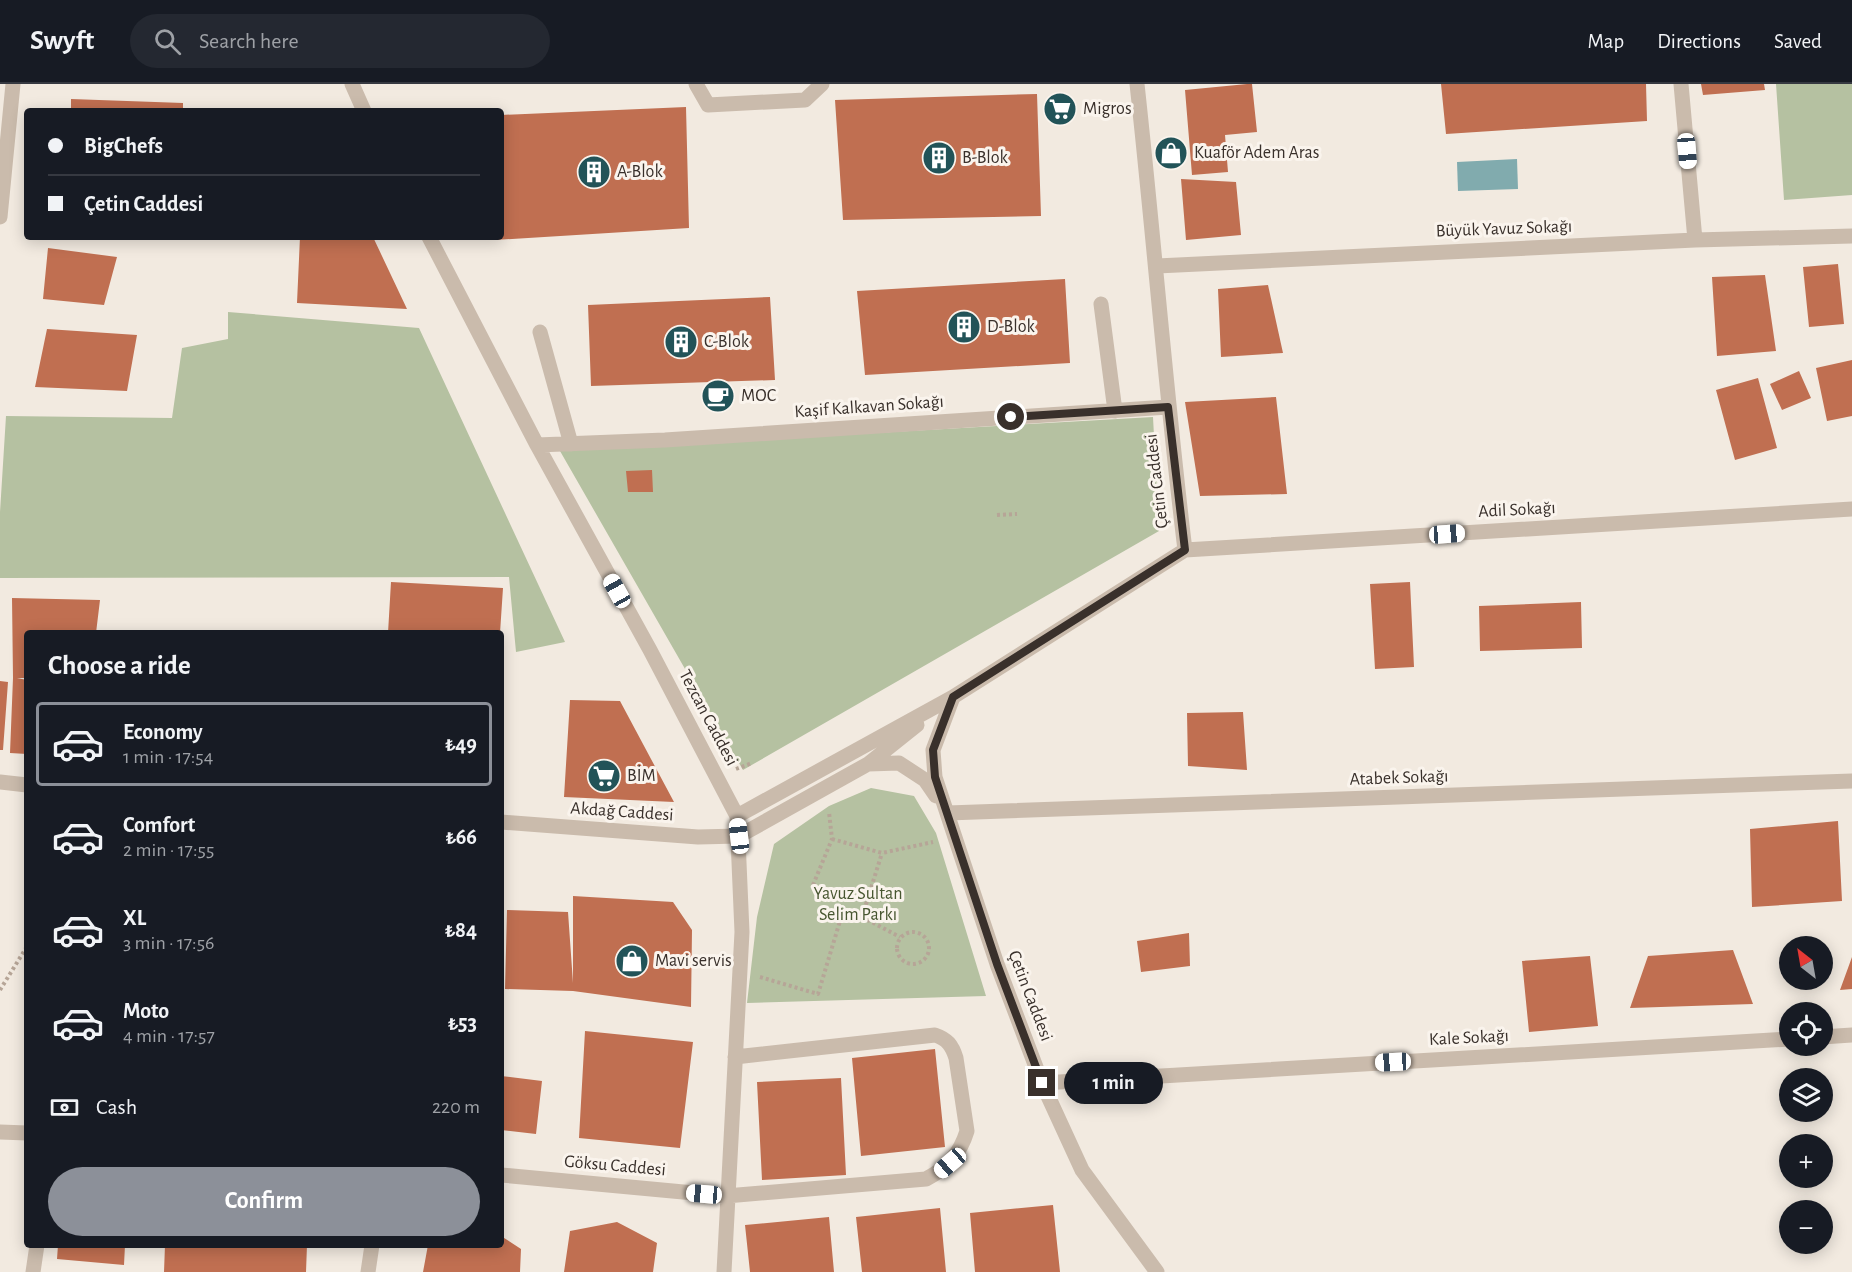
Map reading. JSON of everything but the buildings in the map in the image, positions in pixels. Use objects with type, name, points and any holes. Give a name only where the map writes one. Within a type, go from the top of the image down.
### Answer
[{"type":"street","points":[[0,217],[13,84]]},
{"type":"street","points":[[352,84],[363,108]]},
{"type":"street","points":[[696,84],[708,105],[805,100],[822,84]]},
{"type":"street","name":"Çetin Caddesi","points":[[1137,84],[1157,266],[1168,407],[1185,550],[953,697],[933,750],[935,777],[997,964],[1042,1083],[1082,1170],[1157,1272]]},
{"type":"street","points":[[1681,84],[1695,240]]},
{"type":"street","name":"Büyük Yavuz Sokağı","points":[[1157,266],[1695,240],[1852,236]]},
{"type":"street","name":"Tezcan Caddesi","points":[[431,240],[537,445],[644,639],[737,816],[742,932],[726,1196],[724,1272]]},
{"type":"street","points":[[1101,304],[1115,411]]},
{"type":"street","points":[[540,332],[571,444]]},
{"type":"street","name":"Kaşif Kalkavan Sokağı","points":[[537,445],[665,440],[1168,407]]},
{"type":"street","name":"Adil Sokağı","points":[[1185,550],[1852,509]]},
{"type":"street","points":[[737,816],[953,697]]},
{"type":"street","points":[[868,764],[953,697]]},
{"type":"street","name":"Çetin Caddesi","points":[[739,836],[868,764],[899,763],[925,780],[948,813]]},
{"type":"street","name":"Atabek Sokağı","points":[[948,813],[1852,781]]},
{"type":"street","points":[[0,782],[24,785]]},
{"type":"street","name":"Akdağ Caddesi","points":[[504,822],[698,837],[739,836]]},
{"type":"street","name":"Göksu Caddesi","points":[[504,1175],[726,1196],[926,1179],[950,1163],[958,1152],[967,1131],[953,1049],[942,1038],[935,1035],[735,1057]]},
{"type":"street","points":[[1833,1036],[1852,1035]]},
{"type":"street","name":"Kale Sokağı","points":[[1042,1083],[1779,1040]]},
{"type":"street","points":[[0,1132],[24,1133]]},
{"type":"street","points":[[33,1272],[37,1248]]},
{"type":"street","points":[[368,1272],[372,1248]]},
{"type":"path","points":[[997,515],[1017,514]]},
{"type":"path","points":[[813,885],[832,839],[829,806],[820,790]]},
{"type":"path","points":[[832,839],[882,853],[938,841]]},
{"type":"path","points":[[862,917],[882,853]]},
{"type":"path","points":[[740,971],[818,994],[843,911],[862,917],[900,937]]},
{"type":"path","points":[[910,931],[921,933],[928,942],[926,958],[917,964],[902,960],[896,952],[900,937],[910,931]]},
{"type":"path","points":[[0,990],[24,951]]},
{"type":"green space","points":[[1776,84],[1852,84],[1852,195],[1784,200]]},
{"type":"green space","points":[[228,312],[419,328],[565,642],[516,652],[509,577],[0,578],[0,512],[6,416],[172,418],[182,348],[228,339]]},
{"type":"green space","points":[[1153,417],[1159,531],[743,770],[560,451]]},
{"type":"green space","name":"Yavuz Sultan Selim Parkı","points":[[871,788],[914,796],[936,833],[986,996],[747,1003],[757,917],[774,844],[829,806]]},
{"type":"water","points":[[1517,159],[1518,189],[1458,191],[1457,162]]},
{"type":"place","name":"Migros","points":[[1060,109]]},
{"type":"place","name":"Kuaför Adem Aras","points":[[1171,153]]},
{"type":"place","name":"B-Blok","points":[[939,158]]},
{"type":"place","name":"A-Blok","points":[[594,172]]},
{"type":"place","name":"D-Blok","points":[[964,327]]},
{"type":"place","name":"C-Blok","points":[[681,342]]},
{"type":"place","name":"MOC","points":[[718,396]]},
{"type":"place","name":"BİM","points":[[604,776]]},
{"type":"place","name":"Mavi servis","points":[[632,961]]},
{"type":"route","points":[[1011,417],[1168,407],[1185,550],[953,697],[933,750],[935,777],[997,964],[1042,1083]]}]
